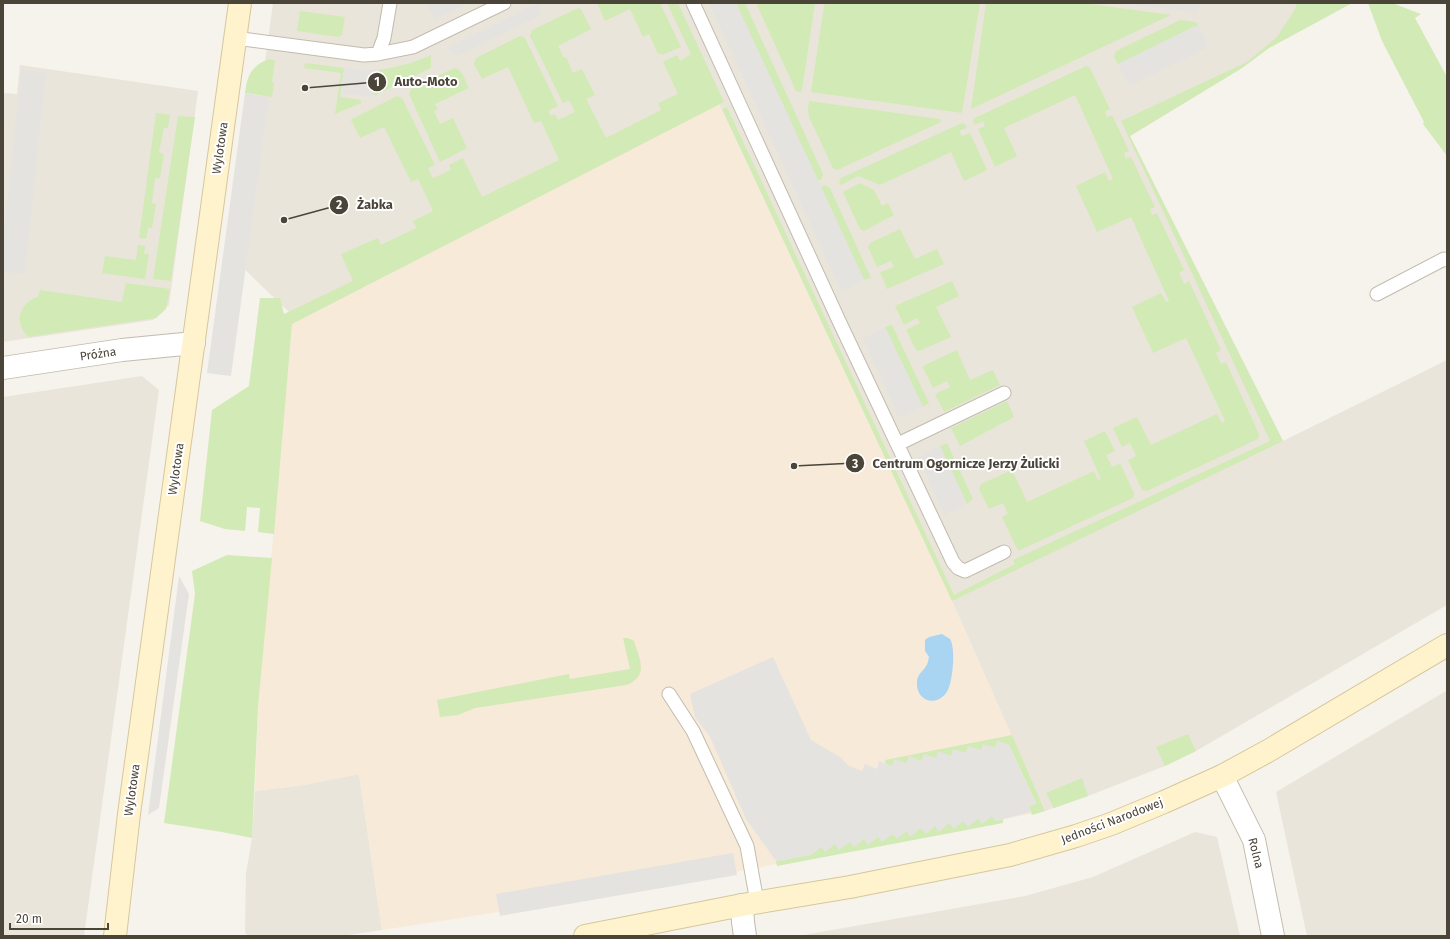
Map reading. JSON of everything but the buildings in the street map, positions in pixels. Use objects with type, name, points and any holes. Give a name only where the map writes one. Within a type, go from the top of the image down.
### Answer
[{"type":"street","name":"Wylotowa","points":[[116,936],[130,806],[240,3]]},
{"type":"street","name":"Próżna","points":[[3,368],[122,350],[194,343]]},
{"type":"street","name":"Jedności Narodowej","points":[[585,936],[1010,856],[1111,824],[1222,776],[1268,751],[1447,645]]},
{"type":"street","name":"Rolna","points":[[1222,776],[1254,840],[1273,936]]},
{"type":"street","points":[[745,936],[743,922],[750,904]]},
{"type":"lane","points":[[378,54],[384,38],[390,3]]},
{"type":"lane","points":[[235,38],[364,55],[378,54],[413,47],[504,3]]},
{"type":"lane","points":[[693,3],[839,322],[953,562],[958,568],[965,571],[1004,552]]},
{"type":"lane","points":[[1376,294],[1444,260],[1447,260]]},
{"type":"lane","points":[[898,444],[1004,393]]},
{"type":"lane","points":[[669,694],[693,731],[747,846],[750,904]]},
{"type":"shaded area","points":[[273,3],[1352,3],[1269,48],[1242,68],[1130,136],[1283,441],[1447,360],[1447,605],[1196,751],[1165,766],[1045,811],[952,601],[719,104],[292,324],[290,313],[238,263]]},
{"type":"shaded area","points":[[426,3],[468,3],[434,20]]},
{"type":"shaded area","points":[[541,3],[539,16],[457,56],[446,48]]},
{"type":"shaded area","points":[[709,3],[736,3],[864,280],[841,291]]},
{"type":"shaded area","points":[[1123,3],[1200,3],[1198,13]]},
{"type":"shaded area","points":[[1198,25],[1209,47],[1129,86],[1118,64]]},
{"type":"shaded area","points":[[20,65],[198,91],[169,305],[153,320],[3,342],[3,93],[17,94]]},
{"type":"shaded area","points":[[344,68],[379,70],[374,96],[341,93]]},
{"type":"shaded area","points":[[21,70],[46,72],[25,274],[3,272],[3,243]]},
{"type":"shaded area","points":[[245,93],[269,97],[231,376],[207,373]]},
{"type":"shaded area","points":[[719,104],[952,601],[1045,811],[746,870],[608,895],[382,930],[359,774],[304,785],[255,791],[258,707],[292,324]]},
{"type":"shaded area","points":[[885,327],[923,407],[899,418],[863,338]]},
{"type":"shaded area","points":[[142,376],[159,390],[84,936],[3,936],[3,397]]},
{"type":"shaded area","points":[[940,446],[967,504],[944,515],[918,457]]},
{"type":"shaded area","points":[[179,576],[189,594],[159,808],[148,815]]},
{"type":"shaded area","points":[[773,657],[811,740],[840,757],[849,766],[862,771],[865,764],[877,769],[879,761],[892,766],[894,759],[907,763],[909,756],[921,761],[924,754],[936,758],[938,751],[951,756],[953,749],[966,753],[968,746],[981,750],[983,744],[995,748],[997,741],[1009,745],[1036,804],[1029,806],[1031,812],[996,821],[992,816],[982,824],[978,818],[968,827],[963,821],[954,829],[949,823],[939,832],[935,826],[926,834],[921,828],[910,837],[907,831],[897,839],[893,834],[882,842],[878,837],[868,845],[864,839],[854,847],[850,842],[839,850],[835,844],[825,852],[821,847],[811,855],[776,861],[746,819],[710,737],[695,717],[690,694]]},
{"type":"shaded area","points":[[1446,691],[1447,936],[1307,936],[1276,792]]},
{"type":"shaded area","points":[[359,774],[382,930],[341,936],[249,936],[245,933],[246,874],[252,838],[255,791],[304,785]]},
{"type":"shaded area","points":[[1195,832],[1217,837],[1240,936],[798,936],[1025,896],[1093,877]]},
{"type":"shaded area","points":[[733,853],[737,875],[500,916],[496,894]]},
{"type":"green space","points":[[597,3],[660,3],[681,47],[662,55],[661,53],[658,54],[649,34],[643,37],[630,9],[605,21]]},
{"type":"green space","points":[[667,3],[678,3],[724,102],[292,324],[274,534],[258,532],[260,508],[247,507],[245,531],[225,529],[200,521],[212,410],[249,386],[260,298],[280,298],[284,314],[353,281],[341,254],[378,238],[381,245],[416,228],[413,221],[433,211],[418,179],[411,182],[384,127],[360,138],[352,122],[351,123],[352,119],[397,96],[402,98],[435,165],[428,168],[433,178],[451,170],[449,165],[463,158],[482,197],[559,160],[541,121],[534,123],[508,67],[482,79],[474,64],[476,58],[520,36],[525,38],[558,106],[548,111],[551,116],[555,114],[558,120],[575,112],[569,100],[563,103],[530,36],[532,30],[578,8],[581,9],[591,29],[558,46],[564,58],[566,57],[573,73],[582,69],[595,95],[586,99],[606,138],[661,110],[658,103],[678,94],[663,62],[677,55],[680,61],[691,54]]},
{"type":"green space","points":[[736,3],[745,3],[823,174],[822,179],[818,181]]},
{"type":"green space","points":[[756,3],[815,3],[801,92],[796,91]]},
{"type":"green space","points":[[823,3],[980,3],[962,113],[811,92],[824,7]]},
{"type":"green space","points":[[986,3],[1083,3],[1171,15],[971,109]]},
{"type":"green space","points":[[1297,3],[1352,3],[1269,48],[1242,68],[1130,136],[1283,441],[952,601],[722,109],[727,107],[954,595],[1015,564],[1013,560],[1270,441],[1121,121],[1247,62],[1277,37],[1294,11]]},
{"type":"green space","points":[[1368,3],[1392,3],[1421,14],[1415,18],[1447,77],[1447,156],[1423,124],[1424,122],[1382,41]]},
{"type":"green space","points":[[300,11],[345,17],[342,35],[338,37],[297,31]]},
{"type":"green space","points":[[1180,20],[1196,22],[1198,25],[1118,64],[1114,57],[1116,51]]},
{"type":"green space","points":[[431,55],[431,68],[374,96],[379,70],[392,68]]},
{"type":"green space","points":[[269,59],[275,60],[272,82],[274,83],[272,97],[245,93],[251,72],[258,65]]},
{"type":"green space","points":[[305,63],[344,68],[340,97],[361,100],[361,103],[335,114],[341,73],[304,68]]},
{"type":"green space","points":[[1086,66],[1090,68],[1110,109],[1105,112],[1107,117],[1112,115],[1129,151],[1124,153],[1126,159],[1131,157],[1155,207],[1150,209],[1152,215],[1157,213],[1184,270],[1179,273],[1184,284],[1189,281],[1221,350],[1216,353],[1221,364],[1226,362],[1259,434],[1258,439],[1147,491],[1142,490],[1128,460],[1136,456],[1130,443],[1122,447],[1113,428],[1137,417],[1151,445],[1217,414],[1222,423],[1225,421],[1186,338],[1153,353],[1132,307],[1161,293],[1166,302],[1169,301],[1131,217],[1097,232],[1076,186],[1105,172],[1109,181],[1113,179],[1075,95],[1004,128],[1017,156],[995,167],[978,129],[985,126],[983,121],[975,125],[973,121],[975,118]]},
{"type":"green space","points":[[454,68],[462,73],[469,88],[435,104],[438,109],[434,111],[440,124],[453,118],[467,148],[440,162],[409,94],[411,89]]},
{"type":"green space","points":[[809,101],[940,119],[941,122],[837,170],[833,168],[809,117]]},
{"type":"green space","points":[[156,113],[170,115],[168,128],[164,128],[159,152],[164,154],[160,178],[155,178],[152,203],[156,204],[152,228],[148,228],[146,239],[139,238]]},
{"type":"green space","points":[[178,116],[195,117],[171,281],[153,279]]},
{"type":"green space","points":[[962,123],[966,125],[967,128],[959,131],[962,136],[970,133],[987,170],[964,181],[951,152],[880,185],[858,176],[841,185],[839,182],[841,178]]},
{"type":"green space","points":[[860,183],[874,190],[882,206],[888,203],[894,215],[864,231],[860,229],[843,192]]},
{"type":"green space","points":[[825,185],[830,188],[871,278],[864,280],[821,187]]},
{"type":"green space","points":[[900,229],[915,259],[937,249],[944,264],[887,289],[880,272],[894,267],[891,261],[877,267],[868,247],[870,243]]},
{"type":"green space","points":[[138,245],[145,246],[144,254],[149,254],[145,279],[102,273],[105,256],[136,260]]},
{"type":"green space","points":[[952,281],[959,296],[936,307],[951,337],[919,351],[916,350],[906,330],[920,323],[917,318],[904,325],[895,306]]},
{"type":"green space","points":[[126,283],[170,289],[166,309],[156,318],[28,337],[23,330],[20,321],[21,312],[26,304],[38,297],[40,290],[122,302]]},
{"type":"green space","points":[[892,325],[929,403],[923,407],[885,327]]},
{"type":"green space","points":[[957,350],[970,380],[993,370],[1000,385],[944,412],[935,394],[950,387],[947,381],[933,388],[923,368],[925,365]]},
{"type":"green space","points":[[1007,401],[1014,417],[960,446],[951,428]]},
{"type":"green space","points":[[1105,431],[1115,451],[1106,455],[1112,467],[1120,463],[1134,493],[1133,498],[1018,551],[1002,517],[1008,514],[1003,503],[989,509],[979,489],[981,484],[1012,470],[1027,502],[1094,471],[1098,480],[1101,479],[1084,441]]},
{"type":"green space","points":[[947,443],[973,499],[967,504],[940,446]]},
{"type":"green space","points":[[227,555],[272,558],[258,707],[252,838],[164,823],[195,594],[192,571]]},
{"type":"green space","points":[[623,638],[628,638],[634,641],[641,667],[638,677],[626,685],[475,708],[458,715],[440,717],[437,700],[569,674],[570,679],[630,669]]},
{"type":"green space","points":[[1188,734],[1196,751],[1165,766],[1156,747]]},
{"type":"green space","points":[[1012,735],[1045,811],[1032,815],[1029,806],[1036,803],[1009,745],[998,741],[995,748],[921,761],[909,756],[907,763],[892,766],[886,764],[885,760]]},
{"type":"green space","points":[[1082,778],[1088,796],[1054,808],[1046,793]]},
{"type":"green space","points":[[992,816],[996,821],[1003,819],[1003,823],[777,866],[776,861],[811,855],[821,847],[864,839],[868,844],[878,836]]},
{"type":"water","points":[[942,634],[950,639],[952,644],[952,675],[948,689],[942,698],[931,701],[922,697],[919,693],[917,681],[919,674],[927,664],[929,657],[925,651],[925,640],[929,637]]},
{"type":"place","name":"Auto-Moto","points":[[305,88]]},
{"type":"place","name":"Żabka","points":[[284,220]]},
{"type":"place","name":"Centrum Ogornicze Jerzy Żulicki","points":[[794,466]]}]
